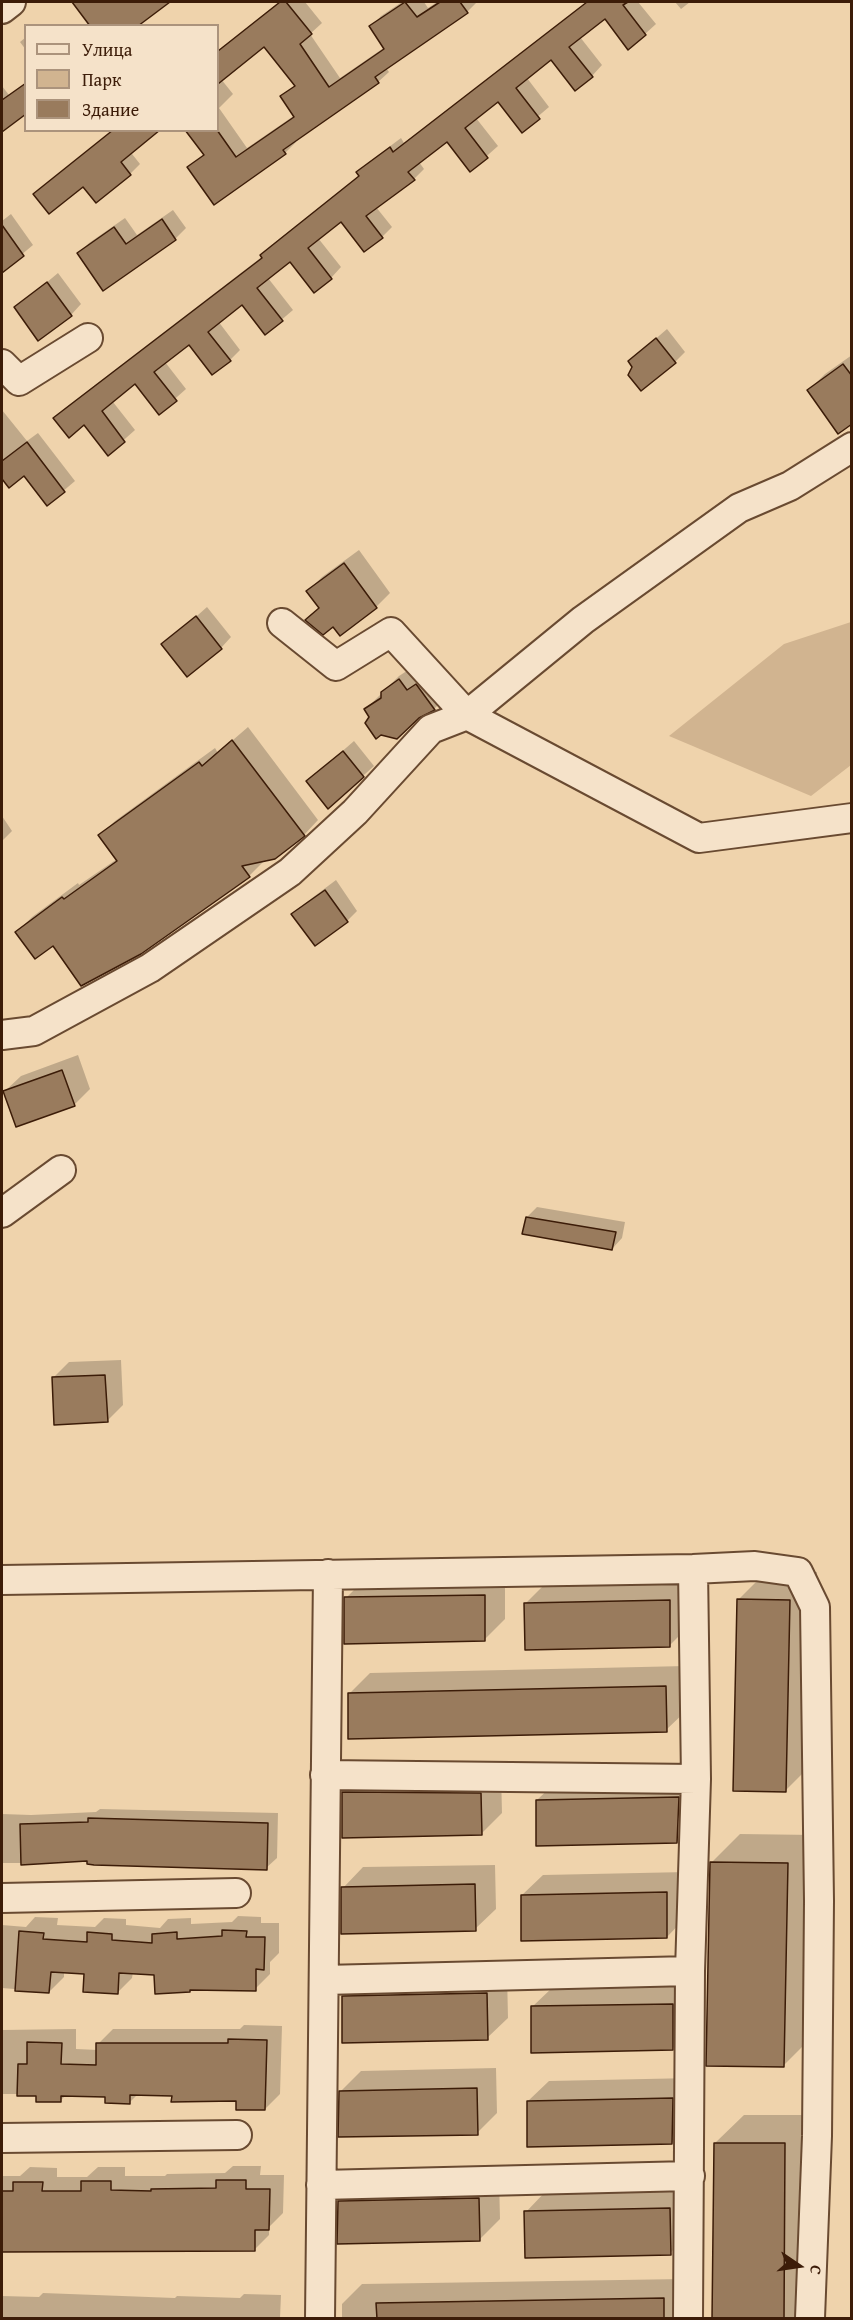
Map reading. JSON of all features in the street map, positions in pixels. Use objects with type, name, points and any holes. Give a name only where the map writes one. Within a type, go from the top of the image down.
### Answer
[{"type":"street","points":[[2,9],[11,2]]},
{"type":"street","points":[[2,364],[19,381],[88,338]]},
{"type":"street","points":[[2,1035],[34,1031],[150,968],[290,872],[355,812],[431,729],[467,715],[583,620],[739,508],[790,486],[852,447]]},
{"type":"street","points":[[282,623],[336,666],[390,632],[467,715],[699,838],[852,818]]},
{"type":"street","points":[[2,1213],[61,1170]]},
{"type":"street","points":[[2,1580],[693,1569],[755,1566],[798,1572],[815,1607],[819,1912],[817,2136],[810,2319]]},
{"type":"street","points":[[688,2319],[690,1971],[696,1779],[693,1569]]},
{"type":"street","points":[[320,2319],[328,1574]]},
{"type":"street","points":[[325,1774],[696,1779]]},
{"type":"street","points":[[2,1898],[236,1893]]},
{"type":"street","points":[[324,1980],[690,1971]]},
{"type":"street","points":[[2,2138],[237,2135]]},
{"type":"street","points":[[321,2185],[690,2176]]},
{"type":"green space","points":[[851,622],[851,765],[811,796],[669,736],[784,644]]},
{"type":"building","points":[[72,2],[170,2],[141,24],[88,24]]},
{"type":"building","points":[[280,2],[286,2],[312,34],[300,44],[329,87],[384,49],[369,26],[405,2],[417,17],[440,2],[460,2],[468,13],[375,77],[379,83],[283,150],[286,154],[214,205],[187,167],[204,155],[187,132],[218,132],[236,157],[294,117],[280,96],[295,86],[264,47],[219,83],[219,50]]},
{"type":"building","points":[[587,2],[628,2],[623,5],[646,35],[628,50],[605,19],[569,47],[593,77],[575,91],[551,60],[516,88],[540,119],[522,133],[498,102],[465,128],[488,158],[470,172],[447,142],[408,172],[415,180],[366,216],[383,238],[364,252],[341,222],[308,248],[332,279],[314,293],[290,262],[257,288],[283,321],[265,335],[242,305],[208,332],[231,361],[212,375],[189,345],[154,372],[177,401],[159,415],[135,384],[102,411],[125,442],[108,456],[84,425],[69,438],[53,418],[262,258],[260,255],[359,176],[356,172],[390,147],[393,152]]},
{"type":"building","points":[[24,84],[24,116],[2,132],[2,100]]},
{"type":"building","points":[[110,132],[158,132],[121,162],[131,175],[96,203],[83,187],[49,214],[33,194]]},
{"type":"building","points":[[162,219],[176,240],[103,291],[77,253],[114,227],[126,244]]},
{"type":"building","points":[[2,225],[24,256],[2,273]]},
{"type":"building","points":[[47,282],[72,316],[38,341],[14,307]]},
{"type":"building","points":[[656,338],[676,363],[641,391],[628,375],[632,367],[628,361]]},
{"type":"building","points":[[843,364],[852,376],[852,424],[838,434],[807,390]]},
{"type":"building","points":[[27,442],[65,492],[47,506],[24,476],[9,488],[2,479],[2,461]]},
{"type":"building","points":[[344,563],[377,608],[340,636],[333,627],[323,635],[305,620],[319,608],[306,591]]},
{"type":"building","points":[[196,616],[222,649],[187,677],[161,644]]},
{"type":"building","points":[[399,679],[407,690],[416,684],[435,710],[419,718],[397,739],[381,735],[376,739],[365,723],[369,717],[364,709],[381,698],[381,692]]},
{"type":"building","points":[[232,740],[305,836],[275,859],[242,866],[250,877],[141,954],[81,986],[53,946],[35,959],[15,932],[62,897],[64,899],[117,861],[98,835],[199,762],[202,766]]},
{"type":"building","points":[[343,751],[364,777],[328,809],[306,781]]},
{"type":"building","points":[[325,890],[348,922],[315,946],[291,914]]},
{"type":"building","points":[[62,1070],[75,1106],[16,1127],[3,1091]]},
{"type":"building","points":[[526,1217],[616,1232],[612,1250],[522,1234]]},
{"type":"building","points":[[105,1375],[108,1422],[54,1425],[52,1377]]},
{"type":"building","points":[[485,1595],[485,1641],[344,1644],[344,1597]]},
{"type":"building","points":[[737,1599],[790,1600],[786,1792],[733,1791]]},
{"type":"building","points":[[670,1600],[670,1647],[525,1650],[524,1603]]},
{"type":"building","points":[[666,1686],[667,1732],[348,1739],[348,1693]]},
{"type":"building","points":[[342,1792],[481,1793],[482,1835],[342,1838]]},
{"type":"building","points":[[679,1797],[677,1843],[536,1846],[536,1800]]},
{"type":"building","points":[[88,1818],[268,1823],[267,1870],[94,1865],[87,1864],[87,1861],[21,1865],[20,1824],[88,1822]]},
{"type":"building","points":[[710,1862],[788,1863],[784,2067],[706,2066]]},
{"type":"building","points":[[475,1884],[476,1931],[341,1934],[341,1887]]},
{"type":"building","points":[[667,1892],[667,1938],[521,1941],[521,1895]]},
{"type":"building","points":[[222,1930],[247,1931],[246,1937],[265,1937],[264,1970],[256,1969],[256,1991],[190,1990],[190,1992],[155,1994],[154,1975],[119,1973],[118,1994],[83,1992],[84,1974],[51,1972],[49,1993],[15,1991],[19,1931],[44,1933],[43,1939],[87,1942],[87,1932],[112,1934],[112,1940],[152,1943],[152,1934],[177,1932],[177,1939],[222,1936]]},
{"type":"building","points":[[487,1993],[488,2040],[342,2043],[342,1996]]},
{"type":"building","points":[[673,2004],[673,2050],[531,2053],[531,2006]]},
{"type":"building","points":[[228,2039],[267,2040],[265,2110],[236,2110],[236,2101],[171,2102],[172,2096],[130,2095],[130,2104],[105,2103],[105,2097],[61,2096],[61,2102],[36,2102],[36,2096],[17,2096],[18,2064],[27,2064],[27,2042],[62,2043],[61,2064],[96,2065],[96,2043],[228,2043]]},
{"type":"building","points":[[477,2088],[478,2135],[338,2137],[339,2091]]},
{"type":"building","points":[[673,2098],[672,2144],[527,2147],[527,2101]]},
{"type":"building","points":[[714,2143],[785,2143],[784,2319],[712,2319]]},
{"type":"building","points":[[216,2180],[246,2180],[246,2189],[270,2189],[269,2230],[255,2230],[255,2251],[2,2252],[2,2191],[13,2191],[13,2182],[43,2182],[42,2191],[81,2191],[81,2181],[111,2181],[111,2190],[151,2191],[151,2189],[216,2188]]},
{"type":"building","points":[[479,2198],[480,2241],[337,2244],[338,2201]]},
{"type":"building","points":[[670,2208],[671,2255],[525,2258],[524,2211]]},
{"type":"building","points":[[664,2298],[664,2319],[377,2319],[376,2303]]}]
